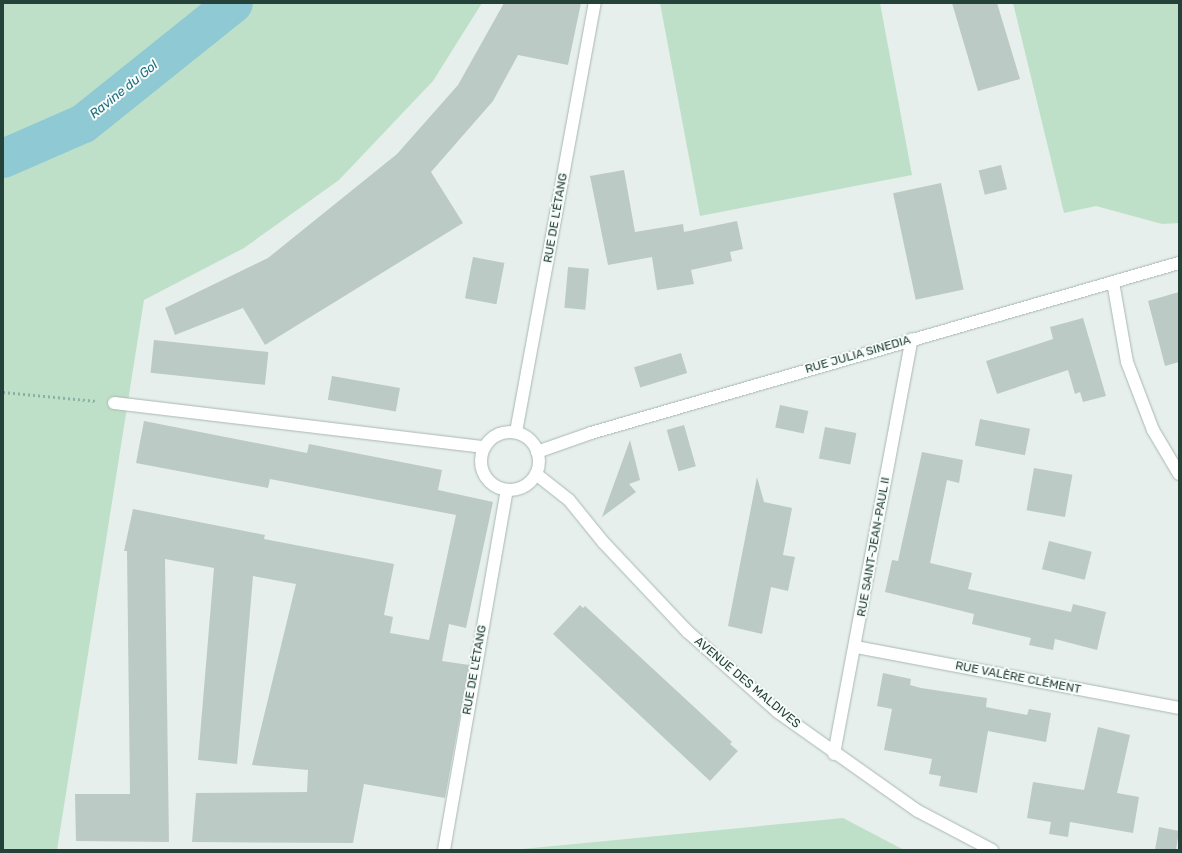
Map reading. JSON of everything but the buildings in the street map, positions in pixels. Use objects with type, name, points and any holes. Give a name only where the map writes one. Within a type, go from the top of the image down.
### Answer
[{"type":"street","name":"RUE DE L'ÉTANG","points":[[516,432],[595,3]]},
{"type":"street","name":"RUE JULIA SINEDIA","points":[[537,452],[591,433],[1179,263]]},
{"type":"street","points":[[1113,282],[1127,362],[1153,430],[1179,474]]},
{"type":"street","name":"RUE SAINT-JEAN-PAUL II","points":[[834,754],[856,647],[912,339]]},
{"type":"street","points":[[114,403],[484,447]]},
{"type":"street","points":[[504,432],[516,432],[526,436],[537,452],[536,474],[520,488],[507,490],[496,487],[482,472],[480,460],[484,447],[492,438],[504,432]]},
{"type":"street","name":"AVENUE DES MALDIVES","points":[[536,474],[569,500],[654,599],[719,662],[778,712],[834,754],[918,811],[992,850]]},
{"type":"street","name":"RUE DE L'ÉTANG","points":[[444,850],[507,490]]},
{"type":"street","name":"RUE VALÈRE CLÉMENT","points":[[856,647],[1179,708]]},
{"type":"path","points":[[3,392],[114,403]]},
{"type":"green space","points":[[3,3],[482,3],[433,81],[339,180],[244,248],[144,300],[57,850],[3,850]]},
{"type":"green space","points":[[660,3],[880,3],[912,175],[700,216]]},
{"type":"green space","points":[[1013,3],[1179,3],[1179,223],[1162,224],[1096,206],[1064,213]]},
{"type":"green space","points":[[843,818],[904,850],[512,850]]},
{"type":"waterway","name":"Ravine du Gol","points":[[3,158],[83,123],[233,3]]}]
